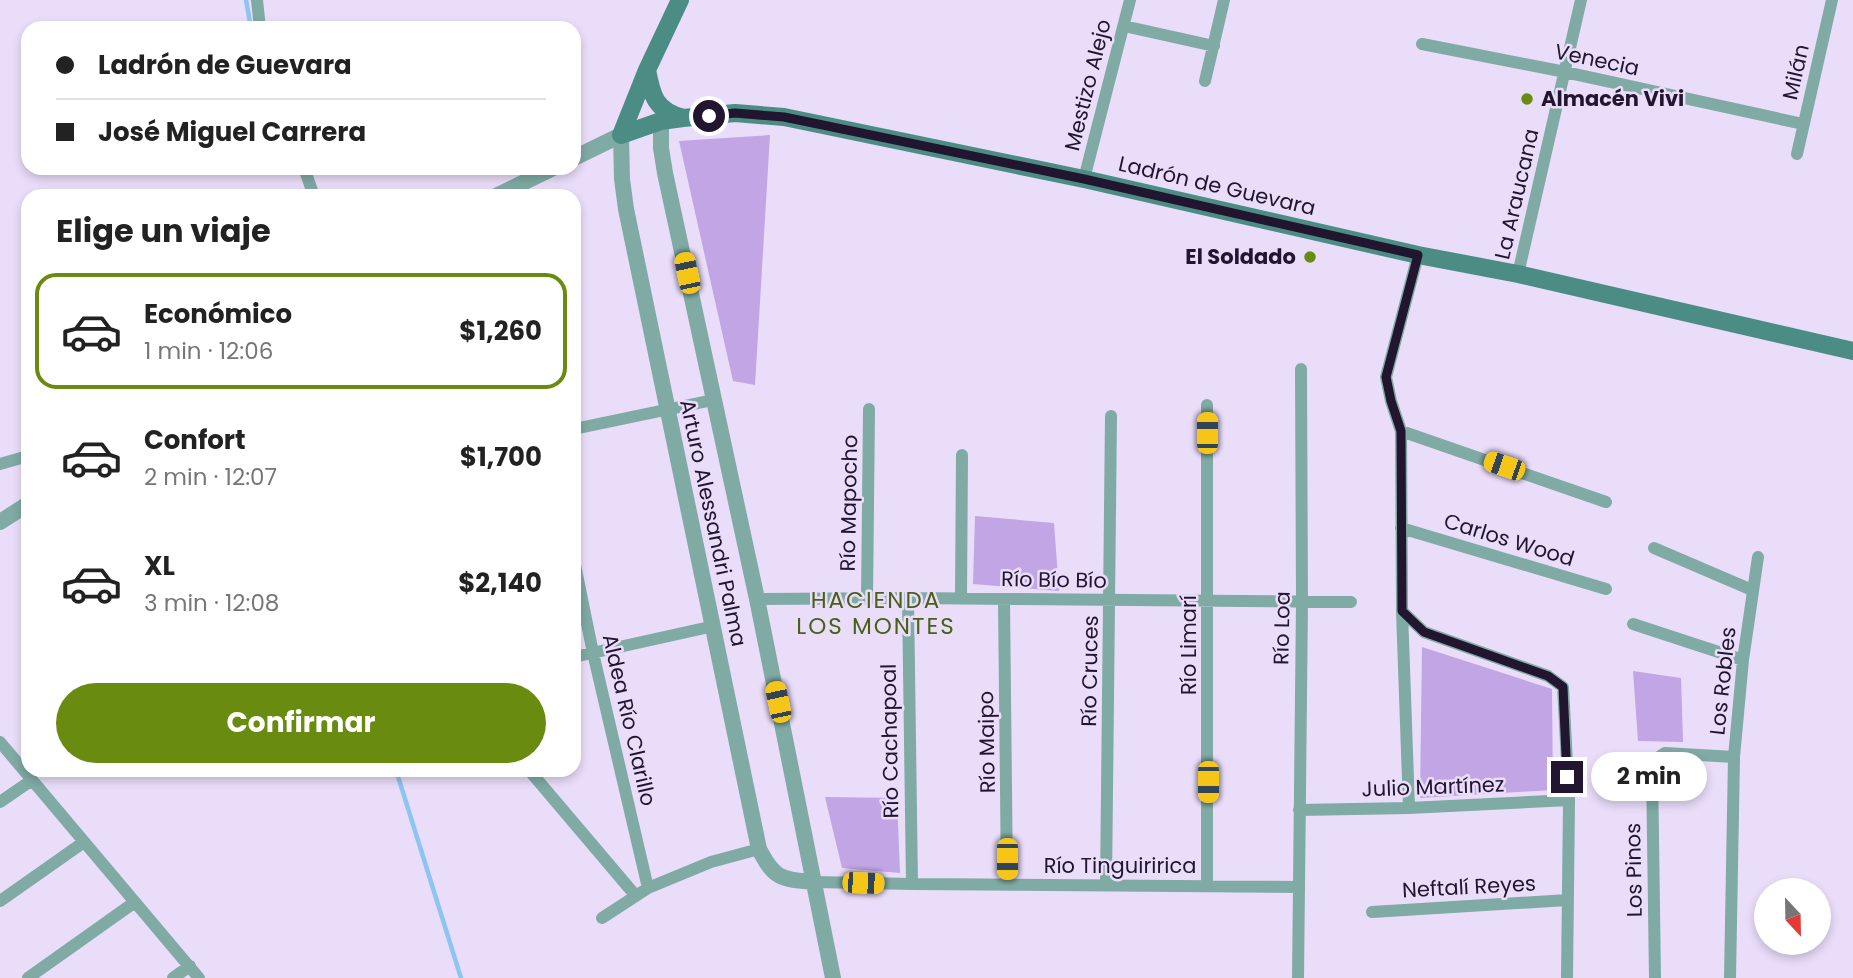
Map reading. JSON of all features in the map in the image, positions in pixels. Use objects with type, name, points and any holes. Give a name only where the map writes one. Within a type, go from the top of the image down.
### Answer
[{"type":"main road","points":[[621,135],[647,70],[680,0]]},
{"type":"main road","points":[[647,70],[651,92],[657,103],[668,113],[683,118]]},
{"type":"main road","name":"Ladrón de Guevara","points":[[621,135],[661,121],[683,118],[735,113],[784,117],[1084,179],[1418,255],[1518,274],[1853,351]]},
{"type":"street","points":[[257,0],[259,21]]},
{"type":"street","name":"Mestizo Alejo","points":[[1084,179],[1130,0]]},
{"type":"street","points":[[1205,81],[1224,0]]},
{"type":"street","name":"La Araucana","points":[[1518,274],[1581,0]]},
{"type":"street","name":"Milán","points":[[1797,154],[1832,0]]},
{"type":"street","points":[[1124,26],[1214,46]]},
{"type":"street","name":"Venecia","points":[[1422,44],[1803,124]]},
{"type":"street","name":"Arturo Alessandri Palma","points":[[661,121],[665,173],[757,599],[834,978]]},
{"type":"street","name":"Ladrón de Guevara","points":[[581,155],[621,135]]},
{"type":"street","name":"Arturo Alessandri Palma","points":[[621,135],[626,209],[759,849],[776,875],[787,880],[815,882]]},
{"type":"street","points":[[510,189],[539,175]]},
{"type":"street","points":[[1409,808],[1402,611],[1401,431],[1386,377],[1418,255]]},
{"type":"street","name":"Río Loa","points":[[1298,978],[1302,602],[1301,369]]},
{"type":"street","points":[[581,428],[713,400]]},
{"type":"street","name":"Río Limarí","points":[[1207,405],[1207,885]]},
{"type":"street","name":"Río Mapocho","points":[[867,598],[869,409]]},
{"type":"street","name":"Río Cruces","points":[[1106,885],[1111,416]]},
{"type":"street","points":[[1401,431],[1606,502]]},
{"type":"street","points":[[961,598],[962,455]]},
{"type":"street","points":[[0,464],[21,458]]},
{"type":"street","points":[[0,522],[21,508]]},
{"type":"street","name":"Carlos Wood","points":[[1401,528],[1606,589]]},
{"type":"street","points":[[1654,548],[1752,590]]},
{"type":"street","name":"Los Robles","points":[[1730,978],[1734,757],[1758,557]]},
{"type":"street","name":"Aldea Río Clarillo","points":[[581,594],[648,888]]},
{"type":"street","name":"Río Cachapoal","points":[[908,598],[912,884]]},
{"type":"street","name":"Río Bío Bío","points":[[757,599],[1351,602]]},
{"type":"street","name":"Río Maipo","points":[[1004,599],[1007,884]]},
{"type":"street","points":[[1402,611],[1424,632],[1548,676],[1563,687],[1569,800],[1567,978]]},
{"type":"street","points":[[1633,624],[1744,660]]},
{"type":"street","points":[[581,656],[714,626]]},
{"type":"street","points":[[0,742],[21,767]]},
{"type":"street","name":"Los Pinos","points":[[1654,978],[1652,766],[1665,753],[1734,757]]},
{"type":"street","points":[[29,777],[199,978]]},
{"type":"street","points":[[535,777],[635,895]]},
{"type":"street","points":[[0,803],[32,780]]},
{"type":"street","name":"Julio Martínez","points":[[1299,810],[1569,800]]},
{"type":"street","points":[[0,901],[84,842]]},
{"type":"street","points":[[602,918],[648,888],[711,862],[759,849]]},
{"type":"street","name":"Río Tinguiririca","points":[[815,882],[1299,887]]},
{"type":"street","name":"Neftalí Reyes","points":[[1372,912],[1567,900]]},
{"type":"street","points":[[28,978],[135,902]]},
{"type":"street","points":[[173,978],[190,966]]},
{"type":"shaded area","points":[[770,135],[755,385],[733,381],[679,141]]},
{"type":"shaded area","points":[[975,516],[1054,523],[1059,591],[973,584]]},
{"type":"shaded area","points":[[1422,647],[1552,689],[1553,790],[1420,798]]},
{"type":"shaded area","points":[[1633,671],[1681,678],[1683,742],[1638,741]]},
{"type":"shaded area","points":[[825,797],[897,798],[900,873],[842,868]]},
{"type":"waterway","points":[[246,0],[250,21]]},
{"type":"waterway","points":[[398,777],[461,978]]},
{"type":"place","name":"Almacén Vivi","points":[[1527,99]]},
{"type":"place","name":"El Soldado","points":[[1310,257]]},
{"type":"district","name":"HACIENDA LOS MONTES","points":[[876,613]]},
{"type":"route","points":[[709,116],[735,113],[784,117],[1084,179],[1418,255],[1386,377],[1401,431],[1402,611],[1424,632],[1548,676],[1563,687],[1567,777]]}]
